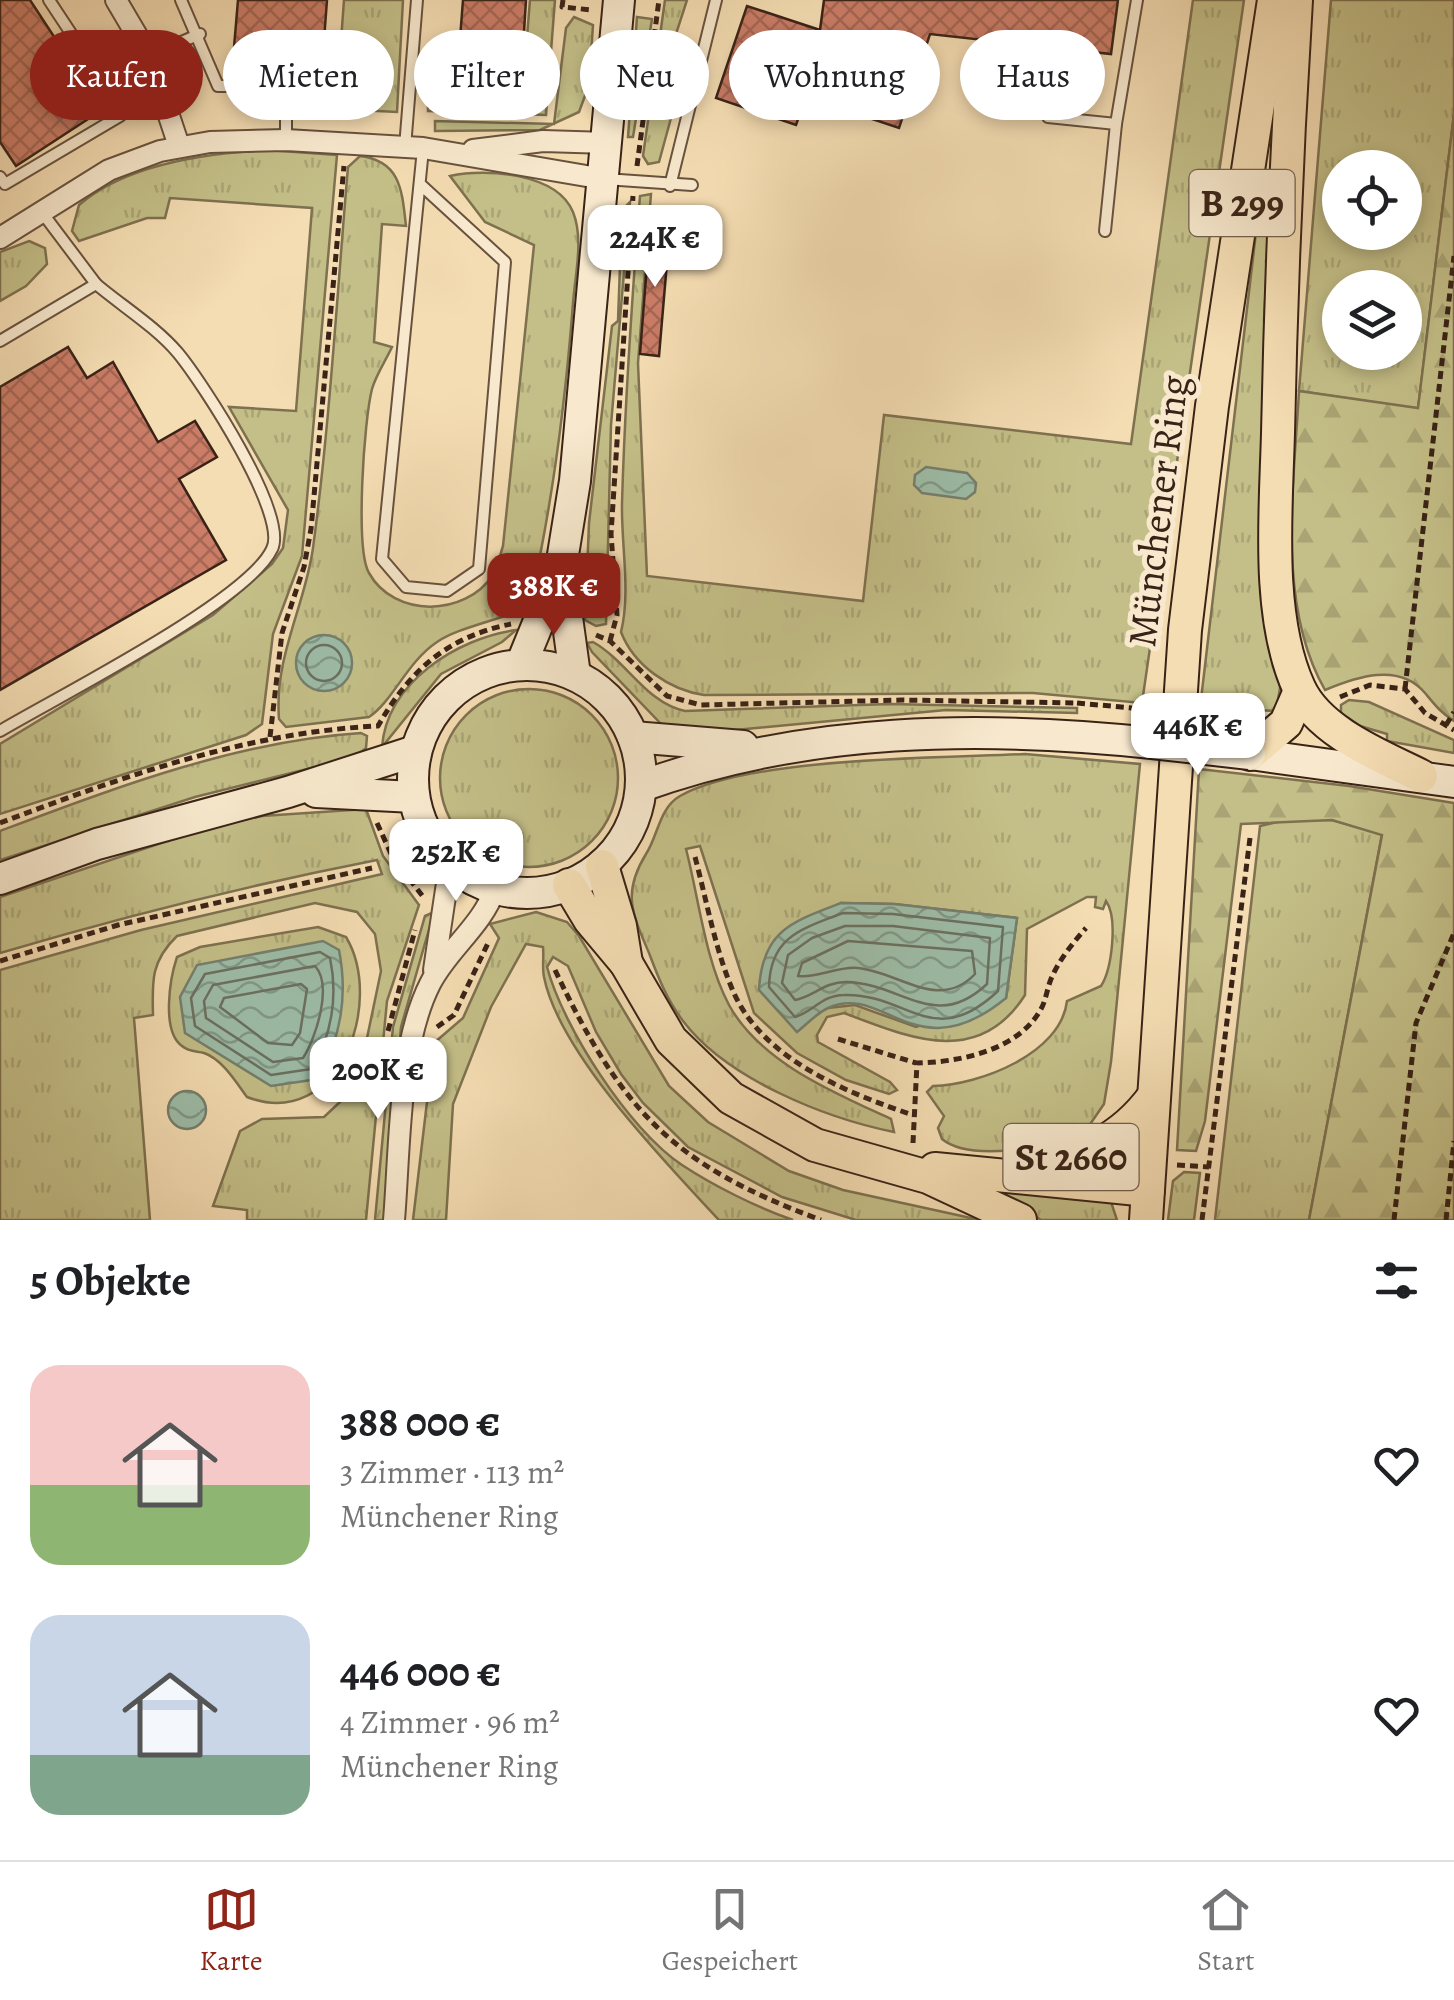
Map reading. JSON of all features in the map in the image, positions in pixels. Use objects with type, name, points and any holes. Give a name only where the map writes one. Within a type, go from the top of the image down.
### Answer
[{"type":"main road","points":[[575,675],[553,626],[619,180],[608,143],[619,0]]},
{"type":"main road","name":"Münchener Ring","points":[[1154,1096],[1186,630],[1212,406],[1274,0]]},
{"type":"main road","name":"B 299","points":[[1296,0],[1280,306],[1276,544],[1284,628],[1300,691]]},
{"type":"main road","points":[[521,665],[553,626]]},
{"type":"main road","points":[[521,665],[575,675],[609,699],[634,737],[642,786],[628,833],[602,866],[569,886],[534,893],[495,888],[450,863],[424,827],[414,796],[415,751],[428,722],[453,692],[486,673],[521,665]]},
{"type":"main road","points":[[1250,754],[1286,723],[1300,691],[1344,734],[1421,776]]},
{"type":"main road","points":[[642,786],[781,748],[911,735],[1074,735],[1454,782]]},
{"type":"main road","points":[[634,737],[781,748]]},
{"type":"main road","points":[[0,879],[97,844],[288,792],[415,751]]},
{"type":"main road","points":[[288,792],[414,796]]},
{"type":"main road","points":[[602,866],[617,913],[626,963]]},
{"type":"main road","points":[[569,886],[597,930],[626,963]]},
{"type":"main road","name":"St 2660","points":[[626,963],[662,1028],[712,1083],[771,1124],[862,1158],[968,1172],[1147,1205]]},
{"type":"main road","name":"St 2660","points":[[968,1172],[1080,1155],[1122,1131],[1154,1096]]},
{"type":"main road","name":"B 299","points":[[1147,1205],[1154,1096]]},
{"type":"main road","points":[[862,1158],[928,1177],[1020,1220]]},
{"type":"street","points":[[116,0],[134,30]]},
{"type":"street","points":[[170,120],[179,146]]},
{"type":"street","points":[[0,238],[108,170],[179,146],[286,140],[414,148],[461,152],[619,180]]},
{"type":"street","points":[[461,152],[543,141],[608,143]]},
{"type":"street","points":[[394,1220],[414,1030],[432,979],[450,863]]},
{"type":"street","points":[[432,979],[482,913],[495,888]]},
{"type":"lane","points":[[0,177],[5,184],[120,116],[113,97],[49,0]]},
{"type":"lane","points":[[181,0],[198,30]]},
{"type":"lane","points":[[417,0],[414,148],[421,185],[382,559],[406,587],[447,591],[479,569],[505,262],[421,185]]},
{"type":"lane","points":[[670,186],[716,0]]},
{"type":"lane","points":[[1105,231],[1116,124],[1137,0]]},
{"type":"lane","points":[[203,43],[218,86],[286,86],[286,140]]},
{"type":"lane","points":[[1077,120],[1116,124]]},
{"type":"lane","points":[[619,180],[692,186]]},
{"type":"lane","points":[[0,731],[216,604],[256,570],[274,547],[275,526],[266,498],[178,352],[96,284],[40,211]]},
{"type":"lane","points":[[0,341],[96,284]]},
{"type":"path","points":[[610,641],[617,615],[611,534],[619,180],[660,0]]},
{"type":"path","points":[[270,737],[282,632],[304,567],[311,529],[346,144]]},
{"type":"path","points":[[1405,689],[1454,256]]},
{"type":"path","points":[[0,823],[162,767],[270,737],[378,726],[408,678],[430,657],[486,629],[553,626],[610,641],[667,696],[701,705],[920,700],[1078,703],[1254,719]]},
{"type":"path","points":[[1446,725],[1454,712]]},
{"type":"path","points":[[1202,1220],[1250,838]]},
{"type":"path","points":[[696,857],[724,968],[750,1023],[772,1044],[846,1089],[913,1114]]},
{"type":"path","points":[[0,961],[118,925],[372,868]]},
{"type":"path","points":[[838,1039],[917,1063],[968,1057],[1003,1044],[1027,1027],[1041,1009],[1058,964],[1086,928]]},
{"type":"path","points":[[1394,1220],[1416,1024],[1454,933]]},
{"type":"path","points":[[555,970],[589,1040],[620,1089],[657,1131],[678,1150],[734,1184],[821,1220]]},
{"type":"path","points":[[914,1166],[917,1063]]},
{"type":"path","points":[[1446,1220],[1454,1141]]},
{"type":"green space","points":[[344,0],[403,0],[397,112],[394,30],[342,30]]},
{"type":"green space","points":[[530,0],[555,0],[553,30],[528,30]]},
{"type":"green space","points":[[665,0],[687,0],[677,30],[661,30]]},
{"type":"green space","points":[[1193,0],[1244,0],[1142,703],[1033,693],[704,695],[666,682],[644,666],[621,632],[625,600],[625,426],[640,196],[651,194],[638,363],[647,576],[863,601],[884,415],[1131,444]]},
{"type":"green space","points":[[1331,0],[1454,0],[1454,114],[1418,409],[1299,391]]},
{"type":"green space","points":[[574,17],[593,25],[593,30],[580,30],[579,112],[554,124],[554,120],[560,120],[566,28]]},
{"type":"green space","points":[[637,17],[652,19],[650,30],[636,30]]},
{"type":"green space","points":[[1454,114],[1454,721],[1415,683],[1403,678],[1363,677],[1325,690],[1300,621],[1294,583],[1292,505],[1299,391],[1418,408]]},
{"type":"green space","points":[[629,120],[636,120],[633,137],[628,137]]},
{"type":"green space","points":[[648,120],[670,120],[659,162],[648,164],[643,156]]},
{"type":"green space","points":[[435,121],[553,124],[540,130],[435,131]]},
{"type":"green space","points":[[268,150],[337,155],[302,556],[273,634],[262,724],[246,735],[0,814],[0,744],[213,615],[272,564],[283,548],[288,510],[229,407],[296,411],[312,208],[170,198],[165,218],[147,218],[79,241],[72,231],[79,205],[98,191],[143,170],[219,154]]},
{"type":"green space","points":[[360,156],[374,159],[392,171],[400,190],[406,226],[382,224],[374,342],[392,347],[372,389],[364,455],[362,538],[369,573],[380,588],[412,604],[448,605],[481,589],[495,572],[503,546],[534,245],[485,222],[450,176],[501,174],[537,181],[565,199],[573,212],[578,257],[562,417],[530,603],[514,613],[437,642],[369,717],[286,727],[279,719],[281,674],[313,548],[348,167]]},
{"type":"green space","points":[[1261,190],[1271,191],[1264,321],[1269,322],[1280,688],[1276,711],[1200,708]]},
{"type":"green space","points":[[630,202],[611,425],[606,624],[596,626],[585,620],[589,523],[612,326],[618,321],[622,210]]},
{"type":"green space","points":[[29,241],[45,248],[47,264],[26,286],[0,301],[0,252]]},
{"type":"green space","points":[[516,630],[502,642],[441,674],[382,747],[397,702],[429,667],[471,643]]},
{"type":"green space","points":[[593,642],[659,700],[685,711],[890,704],[1077,708],[1077,713],[946,710],[714,732],[665,728],[592,652],[587,643]]},
{"type":"green space","points":[[529,689],[563,696],[592,715],[611,744],[618,778],[611,812],[592,841],[563,860],[529,867],[495,860],[466,841],[447,812],[440,778],[447,744],[466,715],[495,696]]},
{"type":"green space","points":[[1349,700],[1369,702],[1454,740],[1454,753],[1387,741],[1387,734],[1360,726],[1341,713],[1341,705]]},
{"type":"green space","points":[[361,733],[367,736],[366,748],[355,757],[195,797],[0,860],[0,831],[87,799],[223,756]]},
{"type":"green space","points":[[1025,754],[1140,764],[1111,1062],[1104,1104],[1082,1136],[1010,1150],[955,1146],[942,1139],[938,1128],[944,1116],[927,1092],[933,1086],[972,1080],[1015,1063],[1050,1036],[1067,1001],[1101,986],[1108,968],[1113,931],[1106,901],[1103,909],[1095,907],[1096,897],[1087,897],[1027,929],[1025,995],[1006,1018],[986,1032],[964,1040],[941,1041],[893,1031],[844,1013],[827,1017],[817,1035],[818,1042],[890,1082],[897,1090],[889,1094],[846,1080],[797,1053],[754,1013],[700,846],[686,849],[714,969],[729,1005],[743,1025],[760,1044],[801,1074],[891,1119],[894,1132],[838,1117],[779,1093],[725,1061],[683,1021],[659,980],[632,903],[634,880],[673,801],[711,783],[797,767]],"holes":[[[841,903],[894,904],[1017,918],[1006,998],[916,1027],[855,1005],[827,1008]]]},
{"type":"green space","points":[[1199,769],[1454,803],[1454,1220],[1309,1220],[1382,835],[1332,820],[1241,824],[1205,1121],[1196,1151],[1177,1150]]},
{"type":"green space","points":[[366,809],[383,856],[419,905],[387,1001],[366,1220],[247,1220],[247,1210],[213,1206],[240,1131],[262,1119],[324,1117],[357,1086],[381,971],[375,934],[357,912],[315,903],[177,936],[162,954],[153,982],[153,1015],[134,1018],[150,1220],[0,1220],[0,970],[141,930],[382,874],[377,860],[187,902],[0,953],[0,897],[203,829],[262,816]]},
{"type":"green space","points":[[1285,820],[1332,820],[1382,834],[1309,1220],[1215,1220],[1260,826]]},
{"type":"green space","points":[[434,912],[401,1027],[384,1220],[375,1220],[393,1027],[425,916]]},
{"type":"green space","points":[[536,912],[567,922],[579,936],[669,1086],[708,1122],[789,1171],[843,1190],[980,1220],[856,1220],[782,1197],[688,1147],[643,1103],[621,1074],[596,1032],[568,966],[553,957],[547,967],[567,1018],[601,1075],[641,1128],[694,1173],[793,1220],[719,1220],[644,1138],[592,1072],[554,1007],[544,977],[543,947],[526,944],[491,1007],[453,1104],[446,1220],[413,1220],[434,1043],[463,1018],[499,938],[490,924]]},
{"type":"green space","points":[[318,927],[346,937],[357,964],[360,994],[356,1025],[346,1055],[329,1079],[307,1096],[279,1103],[247,1097],[217,1060],[187,1049],[175,1039],[169,1004],[177,957],[200,947]]},
{"type":"green space","points":[[1184,1172],[1200,1173],[1194,1220],[1168,1220],[1173,1181]]},
{"type":"green space","points":[[1007,1192],[1111,1202],[1117,1220],[1041,1220],[1006,1197]]},
{"type":"water","points":[[926,467],[967,473],[976,483],[975,492],[966,499],[922,493],[914,485],[915,475]]},
{"type":"water","points":[[324,635],[344,643],[352,663],[344,683],[324,691],[304,683],[296,663],[304,643]]},
{"type":"water","points":[[841,903],[894,904],[1017,918],[1006,998],[975,1019],[948,1027],[925,1027],[848,1003],[824,1010],[797,1032],[759,990],[766,954],[782,931]]},
{"type":"water","points":[[323,941],[339,950],[343,984],[337,1032],[318,1079],[271,1086],[185,1033],[180,997],[197,965]]},
{"type":"water","points":[[187,1091],[200,1097],[206,1110],[200,1123],[187,1129],[174,1123],[168,1110],[174,1097]]},
{"type":"building","points":[[0,0],[30,0],[50,30],[30,30],[30,120],[87,120],[16,166],[0,142]]},
{"type":"building","points":[[238,0],[327,0],[325,30],[235,30]]},
{"type":"building","points":[[463,0],[526,0],[524,30],[461,30]]},
{"type":"building","points":[[824,0],[1118,0],[1111,54],[1105,53],[1105,30],[960,30],[960,37],[940,35],[940,30],[820,30]]},
{"type":"building","points":[[747,6],[820,30],[739,30]]},
{"type":"building","points":[[729,59],[729,102],[716,98]]},
{"type":"building","points":[[875,120],[902,120],[899,128]]},
{"type":"building","points":[[650,226],[670,227],[659,356],[640,354]]},
{"type":"building","points":[[68,347],[87,378],[113,362],[158,442],[195,421],[217,457],[179,479],[226,560],[0,690],[0,387]]}]
